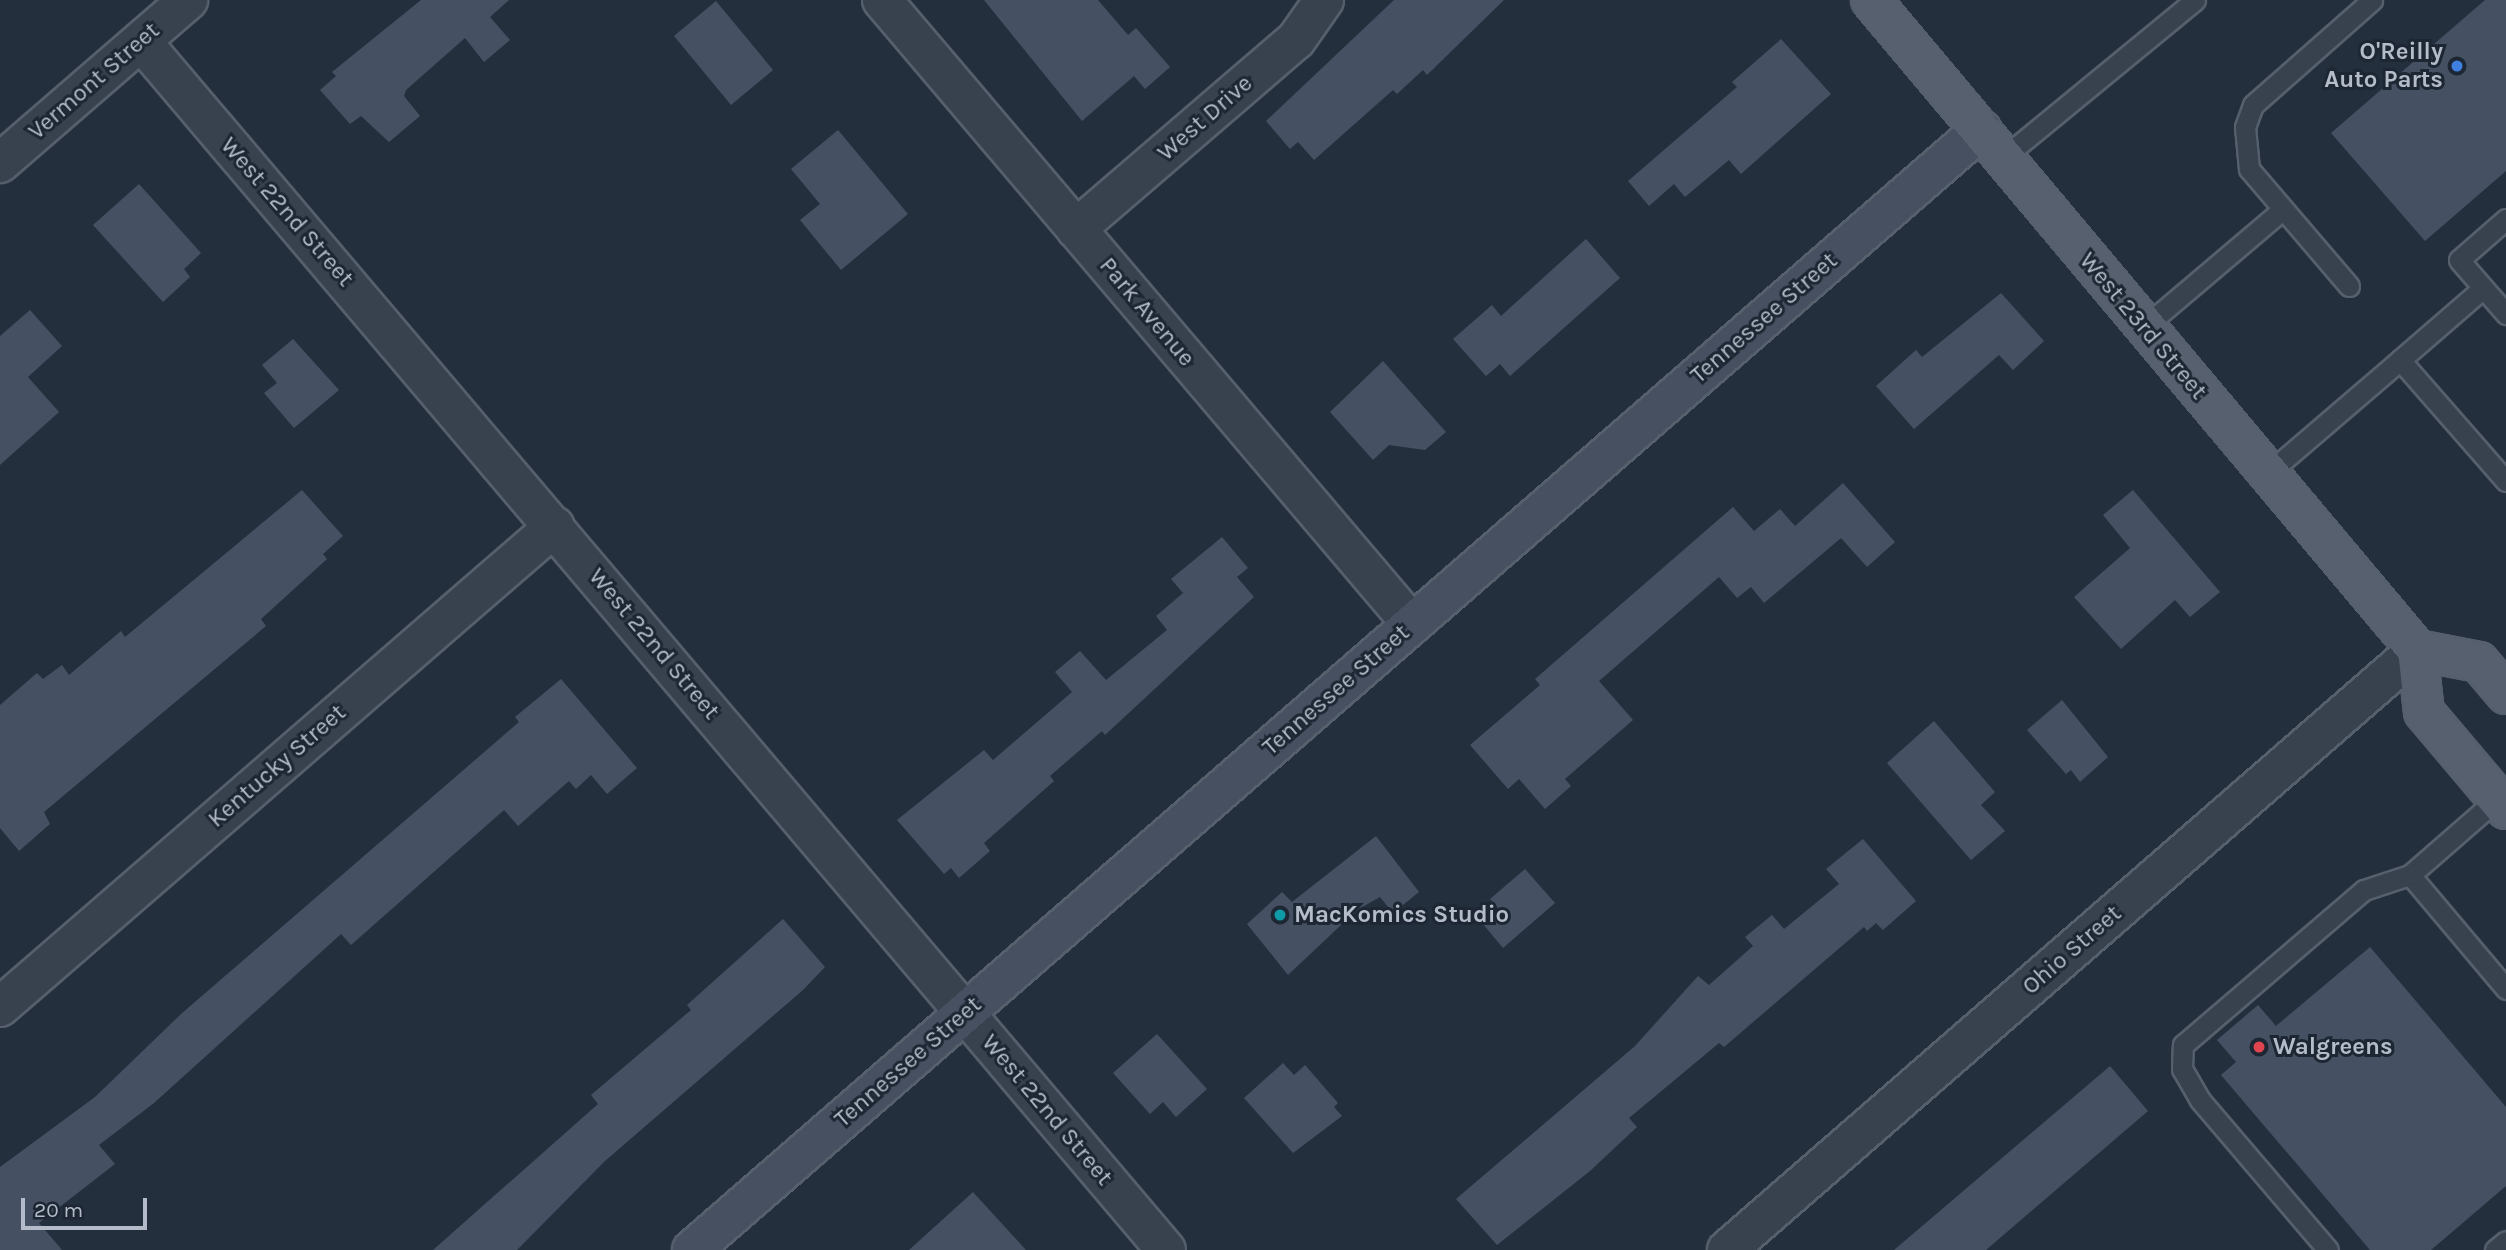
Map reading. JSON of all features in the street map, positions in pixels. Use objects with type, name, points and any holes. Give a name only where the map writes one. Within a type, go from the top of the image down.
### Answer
[{"type":"main road","name":"West 23rd Street","points":[[1871,0],[2266,475],[2417,650]]},
{"type":"main road","points":[[2502,804],[2424,712],[2417,650],[2479,662],[2506,694]]},
{"type":"street","name":"Vermont Street","points":[[0,163],[188,0]]},
{"type":"street","name":"Park Avenue","points":[[882,0],[1412,624]]},
{"type":"street","name":"West Drive","points":[[1076,229],[1296,40],[1324,0]]},
{"type":"street","name":"West 22nd Street","points":[[141,41],[555,526],[1166,1250]]},
{"type":"street","name":"Tennessee Street","points":[[692,1250],[1412,624],[1992,144]]},
{"type":"street","name":"Kentucky Street","points":[[0,1007],[555,526]]},
{"type":"street","name":"Ohio Street","points":[[1727,1250],[2417,650]]},
{"type":"lane","points":[[1992,144],[2195,0]]},
{"type":"lane","points":[[2349,286],[2249,169],[2244,148],[2253,105],[2372,0]]},
{"type":"lane","points":[[2144,327],[2283,209]]},
{"type":"lane","points":[[2506,219],[2459,260],[2506,314]]},
{"type":"lane","points":[[2266,475],[2483,288]]},
{"type":"lane","points":[[2400,360],[2506,481]]},
{"type":"lane","points":[[2328,1250],[2200,1100],[2182,1069],[2183,1045],[2364,890],[2410,874],[2502,804]]},
{"type":"lane","points":[[2410,874],[2506,989]]},
{"type":"lane","points":[[2496,1250],[2506,1241]]},
{"type":"building","points":[[421,0],[509,0],[490,17],[510,40],[484,62],[465,38],[406,90],[404,96],[420,116],[389,142],[361,116],[350,124],[320,90],[336,76],[332,72]]},
{"type":"building","points":[[984,0],[1098,0],[1128,35],[1136,28],[1170,67],[1145,89],[1134,76],[1082,121]]},
{"type":"building","points":[[1394,0],[1504,0],[1427,75],[1423,70],[1397,94],[1393,90],[1314,160],[1298,142],[1290,149],[1266,121]]},
{"type":"building","name":"O'Reilly Auto Parts","points":[[2485,0],[2506,0],[2506,171],[2425,241],[2331,133]]},
{"type":"building","points":[[716,1],[773,70],[731,105],[674,36]]},
{"type":"building","points":[[1781,39],[1831,94],[1741,174],[1729,160],[1685,197],[1674,184],[1649,206],[1628,181],[1737,87],[1732,82]]},
{"type":"building","points":[[838,130],[908,214],[841,270],[800,220],[820,204],[791,169]]},
{"type":"building","points":[[139,184],[201,253],[184,269],[190,277],[163,302],[93,225]]},
{"type":"building","points":[[1586,239],[1620,278],[1510,376],[1500,364],[1486,376],[1453,339],[1492,305],[1501,316]]},
{"type":"building","points":[[2001,293],[2044,341],[2013,370],[1999,355],[1914,429],[1876,386],[1916,350],[1922,357]]},
{"type":"building","points":[[30,310],[62,346],[28,377],[59,412],[0,465],[0,336]]},
{"type":"building","points":[[293,339],[339,390],[294,428],[264,393],[277,383],[262,365]]},
{"type":"building","points":[[1383,361],[1446,432],[1425,450],[1389,445],[1373,460],[1330,412]]},
{"type":"building","points":[[1843,483],[1895,542],[1867,567],[1841,538],[1764,603],[1751,587],[1737,598],[1719,577],[1599,681],[1633,720],[1565,779],[1571,786],[1545,809],[1519,779],[1508,789],[1470,745],[1540,685],[1535,679],[1733,507],[1754,531],[1780,509],[1795,526]]},
{"type":"building","points":[[302,490],[343,536],[323,554],[327,559],[261,619],[266,626],[44,812],[50,824],[19,851],[0,828],[0,705],[37,673],[43,679],[62,665],[69,675],[121,631],[125,637]]},
{"type":"building","points":[[2133,490],[2220,592],[2190,617],[2175,600],[2121,649],[2074,597],[2130,548],[2103,515]]},
{"type":"building","points":[[1222,537],[1248,568],[1237,577],[1254,597],[1105,735],[1102,731],[1050,776],[1054,781],[984,843],[990,851],[959,878],[951,868],[944,874],[897,820],[984,750],[993,760],[1072,692],[1055,672],[1080,651],[1106,680],[1167,630],[1156,616],[1183,593],[1171,579]]},
{"type":"building","points":[[561,679],[637,768],[607,794],[591,775],[576,789],[569,781],[518,826],[504,810],[351,945],[341,934],[154,1103],[99,1145],[115,1164],[39,1223],[62,1250],[0,1250],[0,1167],[95,1097],[181,1014],[519,722],[515,717]]},
{"type":"building","points":[[2062,700],[2108,757],[2080,782],[2071,770],[2066,774],[2027,730]]},
{"type":"building","points":[[1934,721],[1995,792],[1981,805],[2005,831],[1971,860],[1887,763]]},
{"type":"building","points":[[1376,836],[1419,892],[1393,913],[1380,897],[1357,910],[1288,975],[1247,924],[1282,892],[1292,902]]},
{"type":"building","points":[[1863,839],[1916,901],[1883,930],[1876,923],[1867,931],[1864,927],[1724,1047],[1719,1043],[1629,1118],[1637,1127],[1590,1171],[1497,1245],[1456,1199],[1635,1046],[1698,976],[1709,985],[1753,946],[1745,937],[1772,915],[1784,929],[1839,884],[1826,869]]},
{"type":"building","points":[[1525,869],[1555,903],[1503,948],[1482,923],[1499,909],[1490,899]]},
{"type":"building","points":[[783,919],[825,967],[803,990],[605,1161],[517,1250],[433,1250],[598,1104],[591,1095],[691,1010],[687,1005]]},
{"type":"building","name":"Walgreens","points":[[2370,947],[2506,1107],[2506,1186],[2431,1250],[2370,1250],[2221,1075],[2236,1062],[2217,1040],[2258,1005],[2276,1026]]},
{"type":"building","points":[[1157,1034],[1207,1089],[1176,1117],[1163,1102],[1150,1114],[1113,1073]]},
{"type":"building","points":[[1283,1063],[1294,1075],[1305,1065],[1338,1103],[1334,1107],[1342,1116],[1293,1153],[1244,1098]]},
{"type":"building","points":[[2110,1066],[2148,1111],[1986,1250],[1894,1250]]},
{"type":"building","points":[[973,1192],[1026,1250],[909,1250]]},
{"type":"place","name":"O'Reilly Auto Parts","points":[[2457,66]]},
{"type":"place","name":"MacKomics Studio","points":[[1280,915]]},
{"type":"place","name":"Walgreens","points":[[2259,1047]]}]
